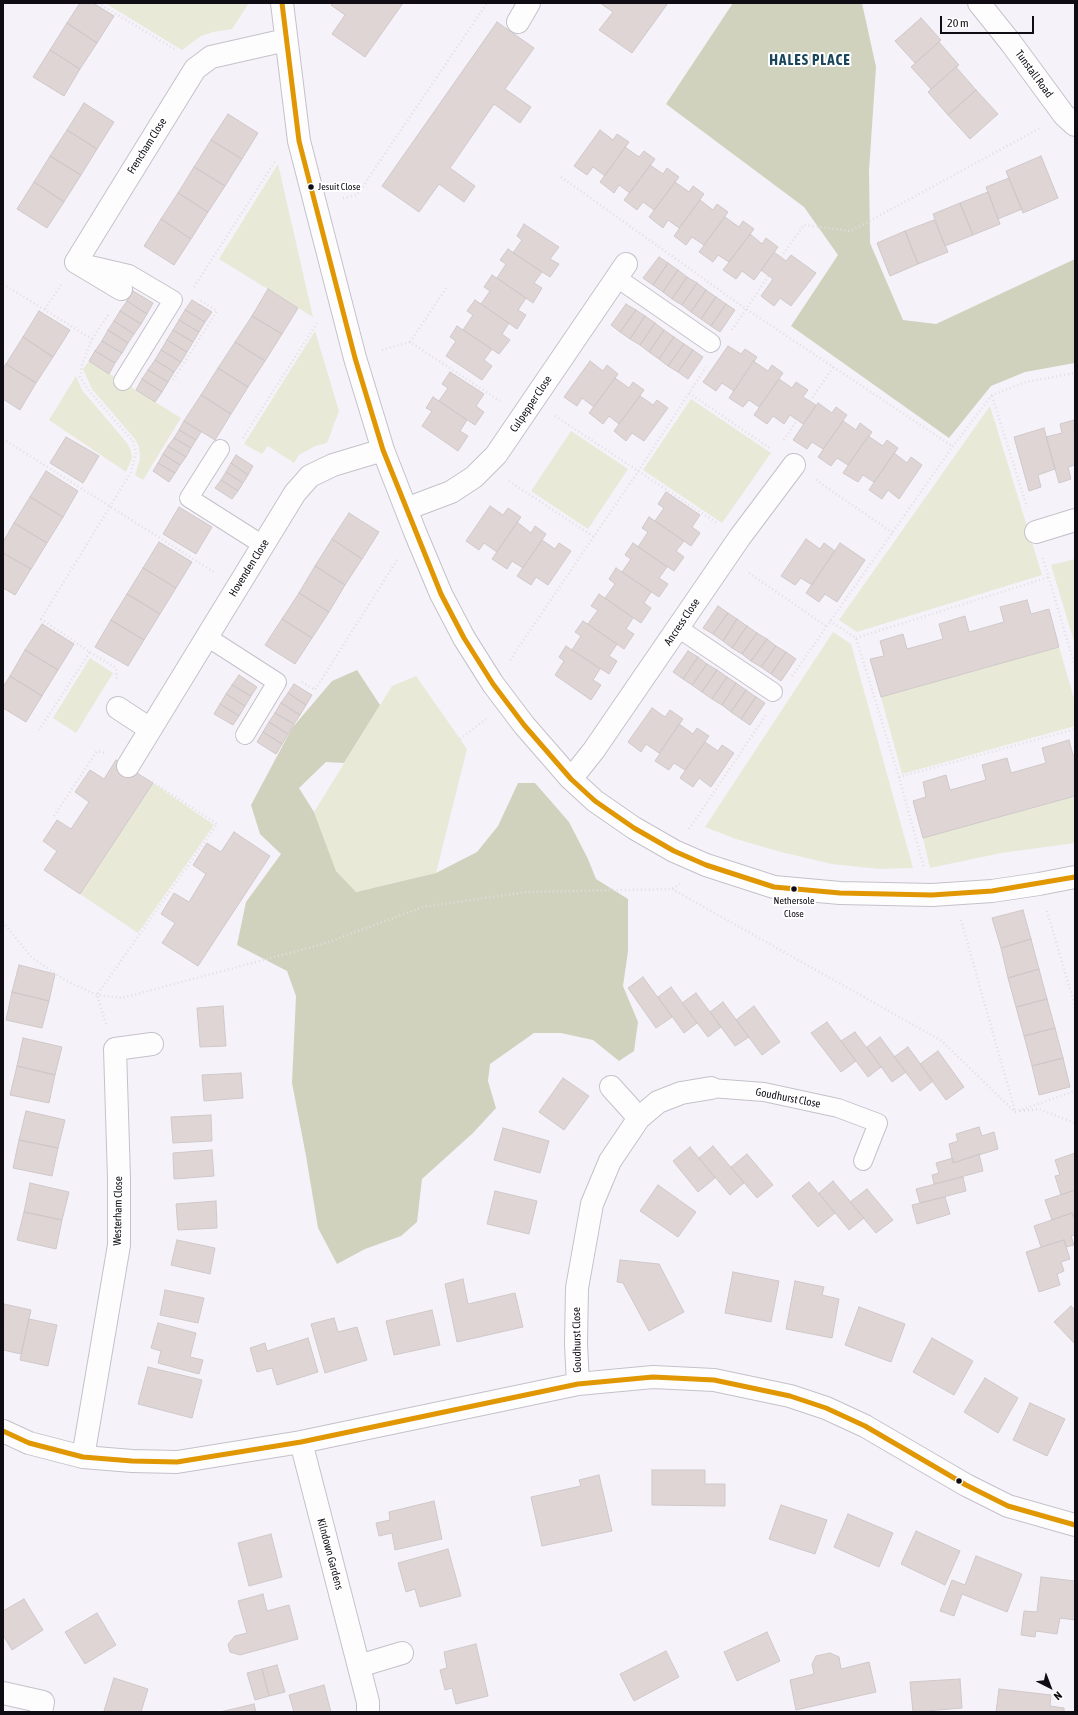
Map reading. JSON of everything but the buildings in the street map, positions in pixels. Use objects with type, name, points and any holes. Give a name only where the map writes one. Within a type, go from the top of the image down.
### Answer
[{"type":"street","points":[[282,3],[299,141],[337,292],[383,450],[441,594],[460,632],[494,684],[524,725],[571,779],[595,801],[634,828],[674,851],[706,865],[774,887],[840,893],[932,895],[992,891],[1075,877]]},
{"type":"street","points":[[518,22],[529,3]]},
{"type":"street","name":"Tunstall Road","points":[[979,3],[1069,120]]},
{"type":"street","name":"Frencham Close","points":[[76,262],[195,69],[211,57],[286,40]]},
{"type":"street","points":[[76,262],[120,289]]},
{"type":"street","name":"Culpepper Close","points":[[406,509],[451,492],[474,477],[496,456],[622,271]]},
{"type":"street","name":"Hovenden Close","points":[[128,766],[295,493],[310,476],[333,465],[383,450]]},
{"type":"street","name":"Ancress Close","points":[[571,779],[594,750],[726,557],[794,465]]},
{"type":"street","points":[[1036,532],[1075,520]]},
{"type":"street","points":[[118,708],[150,729]]},
{"type":"street","name":"Westerham Close","points":[[82,1457],[110,1288],[119,1245],[119,1180],[115,1049],[152,1044]]},
{"type":"street","points":[[611,1087],[639,1118]]},
{"type":"street","name":"Goudhurst Close","points":[[578,1384],[576,1344],[577,1288],[592,1204],[610,1161],[639,1118],[658,1102],[681,1093],[711,1088]]},
{"type":"street","points":[[3,1430],[29,1443],[82,1457],[132,1461],[177,1462],[301,1442],[578,1384],[653,1377],[714,1380],[790,1396],[826,1408],[865,1426],[966,1485],[1008,1506],[1075,1525]]},
{"type":"street","name":"Kilndown Gardens","points":[[301,1442],[368,1702],[368,1712]]},
{"type":"street","points":[[359,1666],[402,1653]]},
{"type":"street","points":[[3,1693],[43,1702],[41,1712]]},
{"type":"lane","points":[[76,262],[129,274],[173,300],[123,382]]},
{"type":"lane","points":[[622,271],[711,352]]},
{"type":"lane","points":[[220,448],[189,498],[263,545]]},
{"type":"lane","points":[[678,628],[773,692]]},
{"type":"lane","points":[[207,637],[277,682],[245,735]]},
{"type":"lane","name":"Goudhurst Close","points":[[711,1088],[764,1092],[838,1108],[878,1123],[863,1161]]},
{"type":"path","points":[[98,3],[201,65]]},
{"type":"path","points":[[315,204],[357,196],[487,3]]},
{"type":"path","points":[[781,257],[804,225],[851,231],[1069,120]]},
{"type":"path","points":[[194,287],[280,153],[299,141]]},
{"type":"path","points":[[561,177],[746,309],[953,446]]},
{"type":"path","points":[[729,335],[769,275]]},
{"type":"path","points":[[3,284],[92,339],[82,365],[80,377],[89,391],[133,441],[136,452],[131,472],[111,507],[41,619],[116,668]]},
{"type":"path","points":[[355,358],[410,342],[447,287]]},
{"type":"path","points":[[220,448],[236,449],[337,292]]},
{"type":"path","points":[[173,380],[218,312],[195,298]]},
{"type":"path","points":[[410,342],[639,470],[740,538]]},
{"type":"path","points":[[494,684],[639,470],[689,393],[711,352]]},
{"type":"path","points":[[810,401],[834,366]]},
{"type":"path","points":[[790,679],[953,446],[992,395],[1026,382],[1075,373]]},
{"type":"path","points":[[689,393],[893,533]]},
{"type":"path","points":[[776,452],[797,420]]},
{"type":"path","points":[[3,439],[238,586]]},
{"type":"path","points":[[486,466],[594,537]]},
{"type":"path","points":[[301,681],[315,690],[415,532]]},
{"type":"path","points":[[726,557],[826,626]]},
{"type":"path","points":[[856,638],[1049,577]]},
{"type":"path","points":[[830,621],[856,638],[899,777],[932,895]]},
{"type":"path","points":[[39,730],[90,652]]},
{"type":"path","points":[[674,851],[768,712]]},
{"type":"path","points":[[899,777],[1075,729]]},
{"type":"path","points":[[97,995],[217,824],[189,806]]},
{"type":"path","points":[[672,889],[706,865]]},
{"type":"path","points":[[1039,884],[1075,1006]]},
{"type":"path","points":[[3,922],[32,958],[65,980],[97,995],[122,998],[323,944],[422,907],[526,892],[672,889],[942,1041],[1015,1112]]},
{"type":"path","points":[[954,894],[1015,1112]]},
{"type":"path","points":[[1015,1112],[1075,1091]]},
{"type":"path","points":[[1015,1112],[1039,1109],[1075,1123]]},
{"type":"green space","points":[[105,3],[249,3],[232,29],[213,32],[201,36],[182,50]]},
{"type":"green space","points":[[733,3],[862,3],[876,67],[869,171],[870,243],[903,320],[936,324],[1075,259],[1075,363],[1025,372],[991,386],[949,438],[791,326],[838,255],[804,207],[666,104]]},
{"type":"green space","points":[[278,164],[313,317],[219,259]]},
{"type":"green space","points":[[315,331],[339,411],[327,443],[315,446],[299,455],[294,463],[268,446],[262,454],[244,444]]},
{"type":"green space","points":[[89,361],[181,418],[143,480],[135,475],[140,459],[139,447],[135,439],[92,389],[83,369]]},
{"type":"green space","points":[[76,376],[82,390],[127,443],[131,451],[132,458],[126,472],[49,420]]},
{"type":"green space","points":[[691,399],[771,453],[722,523],[643,470]]},
{"type":"green space","points":[[990,406],[1042,575],[857,632],[839,620]]},
{"type":"green space","points":[[571,431],[628,469],[588,529],[531,491]]},
{"type":"green space","points":[[1075,559],[1075,645],[1051,565]]},
{"type":"green space","points":[[833,632],[851,644],[913,868],[880,869],[832,864],[781,852],[736,839],[705,827]]},
{"type":"green space","points":[[1059,647],[1075,702],[1075,726],[902,774],[881,697]]},
{"type":"green space","points":[[90,658],[113,673],[76,733],[53,718]]},
{"type":"green space","points":[[357,670],[380,705],[344,763],[326,762],[299,788],[314,812],[336,871],[356,892],[436,873],[477,852],[498,826],[518,783],[535,783],[569,822],[588,859],[596,879],[628,899],[628,951],[623,986],[638,1022],[634,1051],[619,1061],[593,1040],[561,1033],[534,1033],[490,1064],[488,1081],[496,1108],[473,1133],[422,1179],[417,1222],[401,1236],[365,1249],[337,1264],[318,1228],[292,1083],[296,996],[287,971],[237,945],[246,902],[281,854],[260,834],[251,805],[292,728],[332,681]]},
{"type":"green space","points":[[416,676],[467,749],[436,873],[355,892],[336,871],[314,812],[392,686]]},
{"type":"green space","points":[[153,783],[214,825],[138,933],[80,894]]},
{"type":"green space","points":[[1075,796],[1075,843],[1001,853],[930,868],[923,838]]},
{"type":"transit line","points":[[282,3],[299,141],[355,358],[383,450],[441,594],[464,638],[493,684],[524,725],[571,779],[595,801],[634,828],[674,851],[706,865],[774,887],[840,893],[932,895],[992,891],[1075,877]]},
{"type":"transit line","points":[[3,1431],[29,1443],[83,1457],[132,1461],[177,1462],[301,1442],[578,1384],[653,1377],[714,1380],[790,1396],[826,1408],[865,1426],[966,1485],[1008,1506],[1075,1525]]},
{"type":"place","name":"Jesuit Close","points":[[311,187]]},
{"type":"place","name":"Nethersole Close","points":[[794,889]]},
{"type":"district","name":"HALES PLACE","points":[[810,60]]}]
